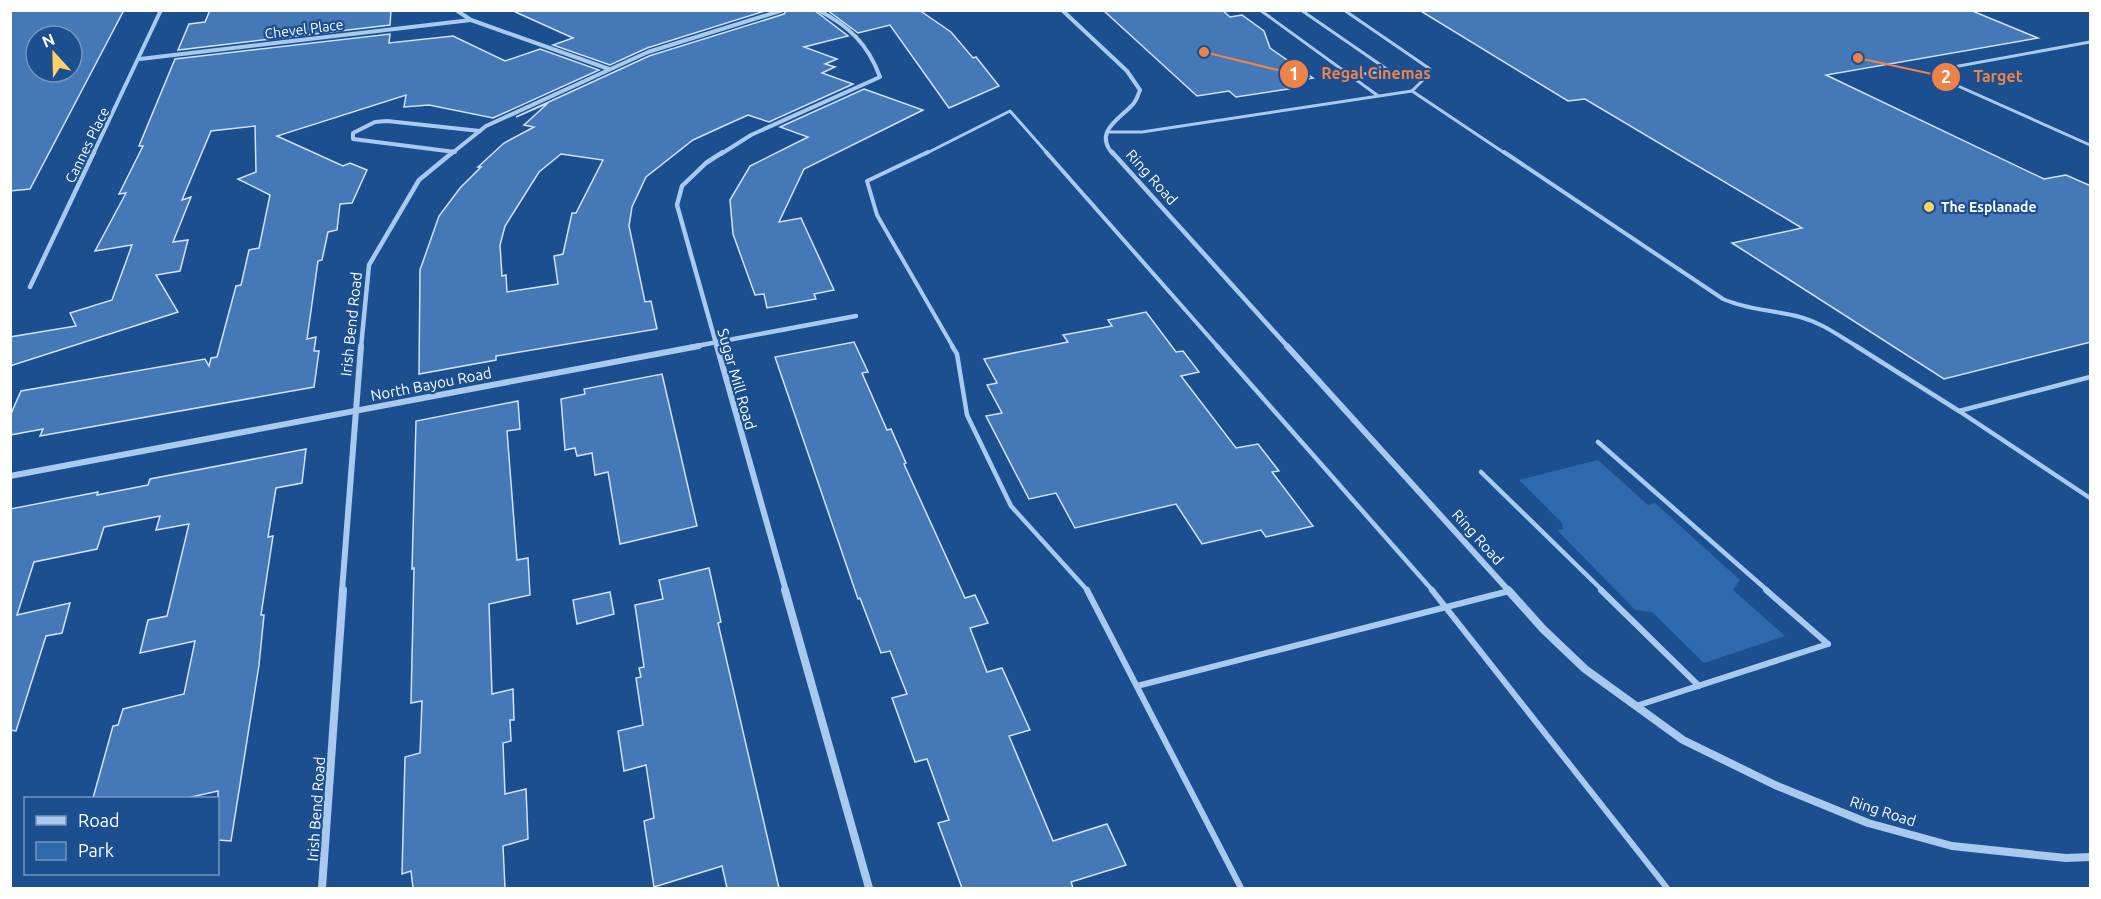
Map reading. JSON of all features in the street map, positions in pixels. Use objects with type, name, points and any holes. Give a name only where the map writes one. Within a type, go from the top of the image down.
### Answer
[{"type":"street","name":"Cannes Place","points":[[30,287],[140,59],[161,10]]},
{"type":"street","points":[[456,10],[471,20],[609,69]]},
{"type":"street","name":"Irish Bend Road","points":[[322,888],[355,410],[369,266],[419,180],[486,126],[648,52],[783,10]]},
{"type":"street","name":"Sugar Mill Road","points":[[818,10],[835,18],[863,41],[872,52],[880,77],[751,135],[706,163],[682,186],[677,205],[869,888]]},
{"type":"street","points":[[1062,10],[1127,71],[1140,90],[1134,103],[1115,117],[1108,132]]},
{"type":"street","name":"Chevel Place","points":[[140,59],[471,20]]},
{"type":"street","points":[[455,152],[353,139],[353,133],[375,122],[387,121],[480,131]]},
{"type":"street","name":"Ring Road","points":[[1108,132],[1106,140],[1110,150],[1141,187],[1542,629],[1585,669],[1635,707],[1683,740],[1775,785],[1868,823],[1952,846],[2066,858],[2091,857]]},
{"type":"street","name":"North Bayou Road","points":[[10,476],[714,341],[856,316]]},
{"type":"lane","points":[[1260,10],[1378,96]]},
{"type":"lane","points":[[1301,10],[1388,70],[1351,76]]},
{"type":"lane","points":[[1108,132],[1142,132],[1412,91],[1428,75],[1430,69],[1344,10]]},
{"type":"lane","points":[[2091,42],[1944,68],[1937,70],[1937,74],[1949,82],[2091,145]]},
{"type":"lane","points":[[1412,91],[1723,299],[1742,307],[1800,317],[1827,327],[2091,498]]},
{"type":"lane","points":[[1241,888],[1086,587],[1011,506],[967,415],[957,354],[877,214],[867,181],[1010,111],[1447,607],[1667,888]]},
{"type":"lane","points":[[1959,411],[2091,377]]},
{"type":"lane","points":[[1598,442],[1828,644],[1635,707]]},
{"type":"lane","points":[[1480,472],[1699,686]]},
{"type":"lane","points":[[1137,686],[1509,591]]},
{"type":"green space","points":[[1598,460],[1648,505],[1655,503],[1740,580],[1733,590],[1785,636],[1704,663],[1652,612],[1635,610],[1557,530],[1563,529],[1562,523],[1519,480]]},
{"type":"building","points":[[10,10],[124,10],[30,189],[10,191]]},
{"type":"building","points":[[210,10],[391,10],[390,25],[178,50],[189,24],[205,22]]},
{"type":"building","points":[[511,10],[768,10],[647,48],[610,65],[553,45],[573,38]]},
{"type":"building","points":[[787,10],[814,10],[848,36],[804,47],[837,59],[825,64],[835,67],[822,73],[853,84],[769,122],[748,115],[693,140],[646,177],[632,207],[629,226],[645,302],[651,301],[657,329],[496,356],[496,360],[419,374],[420,270],[439,216],[460,188],[481,167],[478,167],[504,143],[534,127],[524,125],[548,103],[516,117],[649,56],[784,14]],"holes":[[[561,154],[603,160],[576,213],[572,213],[563,254],[554,256],[558,284],[507,292],[506,275],[502,276],[500,245],[505,226],[539,172]]]},
{"type":"building","points":[[827,10],[919,10],[951,32],[973,58],[976,57],[999,86],[949,108],[890,25],[858,33]]},
{"type":"building","points":[[1103,10],[1222,10],[1230,17],[1242,15],[1264,31],[1270,48],[1313,78],[1287,82],[1295,88],[1236,97],[1229,91],[1197,96]]},
{"type":"building","name":"The Esplanade","points":[[1419,10],[1970,10],[2038,38],[1826,75],[2044,179],[2066,175],[2091,186],[2091,342],[1944,379],[1732,243],[1802,228],[1585,99],[1568,101]]},
{"type":"building","points":[[390,34],[389,43],[453,36],[505,61],[540,49],[599,70],[493,118],[429,105],[404,107],[406,95],[277,136],[343,166],[350,163],[367,170],[352,203],[340,204],[337,230],[328,232],[322,260],[318,261],[307,339],[316,337],[314,351],[319,351],[314,387],[40,436],[43,429],[10,435],[10,416],[21,391],[205,359],[209,366],[211,358],[217,357],[236,286],[241,285],[249,250],[259,248],[270,195],[238,179],[256,172],[255,126],[211,131],[182,200],[191,197],[173,242],[188,240],[180,271],[156,275],[178,312],[10,366],[10,337],[76,326],[70,313],[112,300],[132,245],[95,251],[126,193],[119,194],[143,146],[139,146],[175,59]]},
{"type":"building","points":[[864,89],[923,110],[804,169],[779,222],[801,218],[834,290],[814,294],[816,299],[767,308],[764,294],[755,295],[733,234],[730,200],[750,166],[808,137],[780,127]]},
{"type":"building","points":[[1146,312],[1176,352],[1183,351],[1199,372],[1181,376],[1236,448],[1258,444],[1279,471],[1272,472],[1313,526],[1266,537],[1261,530],[1202,544],[1176,504],[1075,528],[1056,493],[1029,499],[986,416],[1002,413],[987,385],[997,383],[984,359],[1068,342],[1063,335],[1112,326],[1108,320]]},
{"type":"building","points":[[854,342],[868,372],[862,373],[887,430],[891,429],[906,463],[904,464],[965,598],[975,595],[988,623],[970,628],[987,672],[1002,668],[1030,730],[1009,736],[1053,841],[1107,824],[1126,865],[1071,882],[1073,888],[962,888],[938,823],[949,820],[927,759],[915,762],[892,698],[907,694],[890,651],[881,653],[860,598],[858,599],[775,357]]},
{"type":"building","points":[[662,374],[697,526],[620,544],[608,472],[595,475],[592,453],[577,456],[575,448],[565,450],[561,399],[585,394],[584,389]]},
{"type":"building","points":[[518,401],[520,429],[507,431],[517,560],[528,558],[530,595],[489,604],[492,694],[513,689],[514,720],[510,720],[511,741],[503,743],[505,794],[526,789],[528,839],[503,846],[505,888],[413,888],[411,871],[402,874],[405,757],[420,753],[422,701],[411,703],[416,421]]},
{"type":"building","points":[[306,449],[302,483],[276,488],[268,537],[273,536],[261,615],[264,615],[259,665],[231,841],[219,840],[218,791],[191,797],[93,797],[113,726],[118,725],[123,709],[184,694],[195,641],[140,653],[148,620],[167,616],[189,524],[156,530],[160,516],[104,527],[97,549],[34,562],[17,615],[70,603],[62,633],[46,636],[16,731],[10,730],[10,509],[148,485],[150,479]]},
{"type":"building","points":[[709,568],[721,622],[718,623],[779,888],[727,888],[722,866],[654,887],[644,821],[654,818],[646,765],[624,771],[618,731],[643,725],[636,678],[641,677],[639,668],[644,667],[635,605],[663,599],[659,580]]},
{"type":"building","points":[[610,592],[614,614],[577,624],[573,600]]},
{"type":"place","name":"Regal Cinemas","points":[[1204,52]]},
{"type":"place","name":"Target","points":[[1858,58]]},
{"type":"place","name":"The Esplanade","points":[[1929,207]]}]
